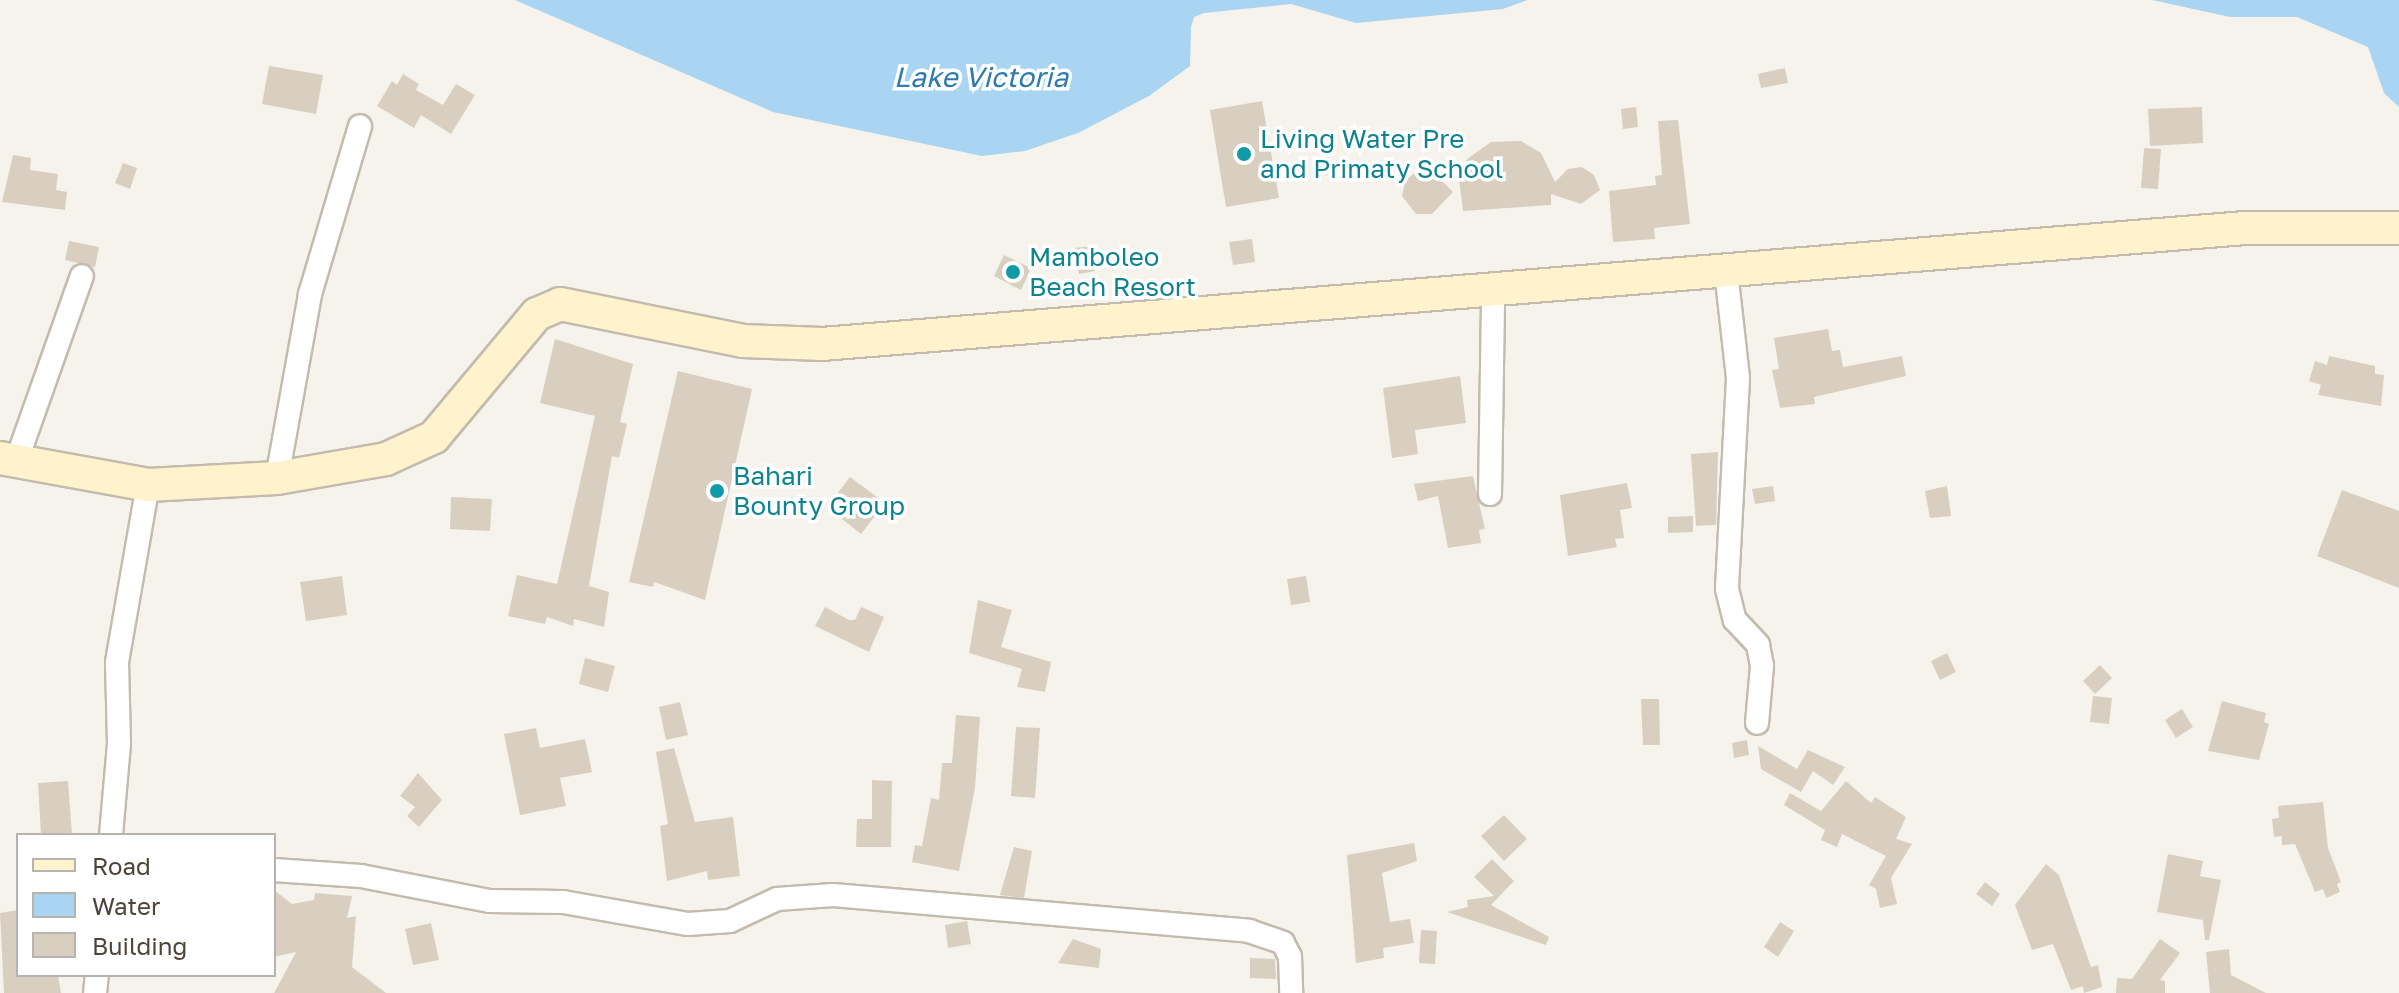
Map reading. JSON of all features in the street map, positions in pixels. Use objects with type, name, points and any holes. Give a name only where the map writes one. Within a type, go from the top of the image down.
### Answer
[{"type":"street","points":[[277,478],[310,294],[360,126]]},
{"type":"street","points":[[82,276],[8,460],[148,485],[277,478],[414,450],[434,437],[548,306],[586,309],[743,341],[822,344],[1493,292],[2246,228],[2399,228]]},
{"type":"street","points":[[1726,271],[1738,378],[1727,589],[1735,620],[1758,645],[1762,666],[1757,723]]},
{"type":"street","points":[[1490,494],[1493,292]]},
{"type":"street","points":[[117,830],[117,662],[148,485]]},
{"type":"street","points":[[276,870],[361,876],[490,901],[563,902],[688,924],[730,921],[795,895],[833,895],[1249,931],[1283,943],[1290,957],[1291,993]]},
{"type":"water","name":"Lake Victoria","points":[[515,0],[1527,0],[1503,9],[1356,23],[1291,4],[1204,13],[1194,17],[1191,27],[1190,66],[1149,96],[1078,133],[1025,151],[982,156],[773,112]]},
{"type":"water","points":[[2152,0],[2399,0],[2399,107],[2384,93],[2368,47],[2297,17],[2230,17]]},
{"type":"building","points":[[269,66],[323,75],[316,114],[262,104]]},
{"type":"building","points":[[1785,68],[1788,83],[1761,88],[1758,74]]},
{"type":"building","points":[[403,74],[419,84],[416,90],[443,105],[456,84],[475,95],[451,134],[421,115],[414,128],[377,106],[392,81],[397,85]]},
{"type":"building","name":"Living Water Pre and Primaty School","points":[[1262,101],[1279,198],[1226,207],[1210,110]]},
{"type":"building","points":[[1636,107],[1638,127],[1623,129],[1621,109]]},
{"type":"building","points":[[2202,107],[2203,143],[2150,146],[2148,109]]},
{"type":"building","points":[[1678,120],[1690,224],[1654,228],[1655,239],[1613,242],[1609,191],[1656,185],[1655,176],[1662,175],[1658,121]]},
{"type":"building","points":[[1521,141],[1541,153],[1555,182],[1568,169],[1582,167],[1594,175],[1600,190],[1581,204],[1551,194],[1551,205],[1463,211],[1459,179],[1467,159],[1491,142]]},
{"type":"building","points":[[2144,148],[2161,149],[2158,189],[2141,188]]},
{"type":"building","points":[[13,155],[31,158],[30,170],[58,174],[56,190],[67,192],[65,210],[2,202]]},
{"type":"building","points":[[123,163],[137,168],[130,189],[115,183]]},
{"type":"building","name":"Living Water Pre and Primaty School","points":[[1417,171],[1432,171],[1453,192],[1432,214],[1416,214],[1402,196],[1405,181]]},
{"type":"building","points":[[1252,239],[1255,262],[1233,265],[1229,242]]},
{"type":"building","points":[[69,241],[99,247],[95,267],[65,260]]},
{"type":"building","name":"Mamboleo Beach Resort","points":[[1091,246],[1095,271],[1079,274],[1075,248]]},
{"type":"building","name":"Mamboleo Beach Resort","points":[[1004,255],[1031,268],[1021,290],[994,276]]},
{"type":"building","points":[[1828,329],[1832,351],[1840,350],[1843,367],[1902,356],[1906,376],[1814,397],[1815,404],[1780,408],[1772,370],[1779,369],[1774,338]]},
{"type":"building","points":[[555,339],[633,364],[620,422],[627,424],[619,458],[612,456],[589,586],[609,592],[604,627],[574,619],[573,626],[547,617],[545,624],[508,616],[517,575],[557,584],[595,416],[540,403]]},
{"type":"building","points":[[2329,356],[2375,366],[2375,374],[2384,375],[2381,406],[2318,395],[2321,385],[2309,381],[2315,361],[2327,365]]},
{"type":"building","points":[[678,371],[752,389],[705,600],[654,582],[653,587],[629,582]]},
{"type":"building","points":[[1460,376],[1466,423],[1415,430],[1418,454],[1392,458],[1383,388]]},
{"type":"building","points":[[1718,452],[1716,525],[1696,526],[1691,454]]},
{"type":"building","points":[[1473,476],[1485,529],[1479,530],[1481,543],[1448,548],[1438,496],[1418,501],[1414,484]]},
{"type":"building","points":[[850,477],[885,503],[861,534],[827,507]]},
{"type":"building","points":[[1627,483],[1632,508],[1620,510],[1624,538],[1615,539],[1617,547],[1568,556],[1560,495]]},
{"type":"building","points":[[1773,486],[1775,501],[1755,504],[1752,489]]},
{"type":"building","points":[[1947,486],[1951,516],[1930,518],[1925,491]]},
{"type":"building","points":[[2342,490],[2399,511],[2399,588],[2317,556]]},
{"type":"building","points":[[451,497],[492,499],[490,531],[450,529]]},
{"type":"building","points":[[1693,516],[1693,532],[1668,533],[1668,517]]},
{"type":"building","points":[[342,576],[347,615],[306,621],[300,582]]},
{"type":"building","points":[[1306,576],[1310,602],[1291,605],[1287,579]]},
{"type":"building","points":[[978,600],[1012,610],[1001,647],[1051,662],[1045,692],[1017,687],[1022,669],[969,653]]},
{"type":"building","points":[[825,607],[849,620],[855,620],[861,607],[884,617],[869,652],[815,626]]},
{"type":"building","points":[[1947,653],[1956,672],[1940,680],[1931,661]]},
{"type":"building","points":[[585,658],[615,666],[608,692],[579,684]]},
{"type":"building","points":[[2100,665],[2112,678],[2095,694],[2083,681]]},
{"type":"building","points":[[2093,696],[2112,698],[2109,724],[2090,722]]},
{"type":"building","points":[[1641,699],[1659,699],[1660,745],[1643,745]]},
{"type":"building","points":[[2222,701],[2266,713],[2264,722],[2269,724],[2259,760],[2208,751]]},
{"type":"building","points":[[680,702],[688,735],[666,740],[659,707]]},
{"type":"building","points":[[2182,709],[2193,727],[2176,738],[2165,720]]},
{"type":"building","points":[[956,715],[980,717],[975,788],[959,871],[912,862],[915,845],[922,846],[931,798],[939,800],[942,763],[952,763]]},
{"type":"building","points":[[1016,727],[1040,728],[1035,798],[1011,796]]},
{"type":"building","points":[[536,728],[540,748],[585,739],[592,772],[560,778],[566,806],[520,815],[504,734]]},
{"type":"building","points":[[1747,740],[1749,755],[1734,758],[1732,743]]},
{"type":"building","points":[[1758,746],[1797,769],[1808,750],[1845,767],[1833,785],[1813,771],[1801,792],[1761,769]]},
{"type":"building","points":[[674,748],[695,822],[733,817],[740,876],[708,880],[707,871],[667,881],[660,826],[668,824],[656,752]]},
{"type":"building","points":[[418,773],[442,800],[419,827],[407,816],[415,807],[400,796]]},
{"type":"building","points":[[872,780],[892,781],[891,847],[856,847],[857,819],[872,819]]},
{"type":"building","points":[[68,781],[72,833],[41,833],[38,783]]},
{"type":"building","points":[[1846,781],[1871,803],[1875,797],[1906,817],[1896,839],[1912,844],[1891,878],[1897,904],[1880,908],[1876,889],[1869,885],[1886,856],[1842,834],[1837,847],[1821,840],[1825,830],[1784,805],[1790,793],[1821,811]]},
{"type":"building","points":[[2323,802],[2328,848],[2341,882],[2337,884],[2340,892],[2326,898],[2323,889],[2315,892],[2295,844],[2282,845],[2282,836],[2274,837],[2272,819],[2279,818],[2278,806]]},
{"type":"building","points":[[1504,815],[1527,839],[1504,861],[1481,836]]},
{"type":"building","points":[[1414,843],[1417,861],[1382,873],[1390,922],[1410,919],[1414,943],[1383,948],[1384,958],[1356,963],[1347,855]]},
{"type":"building","points":[[1014,847],[1032,851],[1024,898],[1000,895]]},
{"type":"building","points":[[2168,854],[2203,861],[2200,876],[2221,880],[2209,940],[2205,940],[2203,920],[2157,912]]},
{"type":"building","points":[[1492,859],[1514,881],[1491,905],[1549,937],[1546,945],[1447,912],[1468,907],[1467,900],[1494,896],[1474,877]]},
{"type":"building","points":[[2046,864],[2059,875],[2091,967],[2098,965],[2102,987],[2084,993],[2083,986],[2071,990],[2053,944],[2032,950],[2015,905]]},
{"type":"building","points":[[1985,882],[2000,894],[1992,906],[1976,894]]},
{"type":"building","points":[[276,892],[292,904],[314,900],[315,893],[352,896],[347,918],[356,916],[352,967],[386,993],[274,993],[296,952],[276,957]]},
{"type":"building","points":[[16,910],[16,977],[58,977],[61,993],[4,993],[0,913]]},
{"type":"building","points":[[967,921],[971,944],[948,948],[945,925]]},
{"type":"building","points":[[1780,922],[1794,931],[1778,957],[1764,947]]},
{"type":"building","points":[[431,923],[439,960],[413,965],[405,929]]},
{"type":"building","points":[[1421,930],[1437,931],[1435,964],[1419,963]]},
{"type":"building","points":[[1073,939],[1101,949],[1099,968],[1058,963]]},
{"type":"building","points":[[2160,939],[2180,953],[2160,980],[2165,981],[2165,993],[2116,993],[2117,978],[2132,979]]},
{"type":"building","points":[[2229,949],[2231,975],[2266,993],[2210,993],[2206,952]]},
{"type":"building","points":[[1250,958],[1275,959],[1276,979],[1250,978]]},
{"type":"place","name":"Living Water Pre and Primaty School","points":[[1244,154]]},
{"type":"place","name":"Mamboleo Beach Resort","points":[[1013,272]]},
{"type":"place","name":"Bahari Bounty Group","points":[[717,491]]}]
